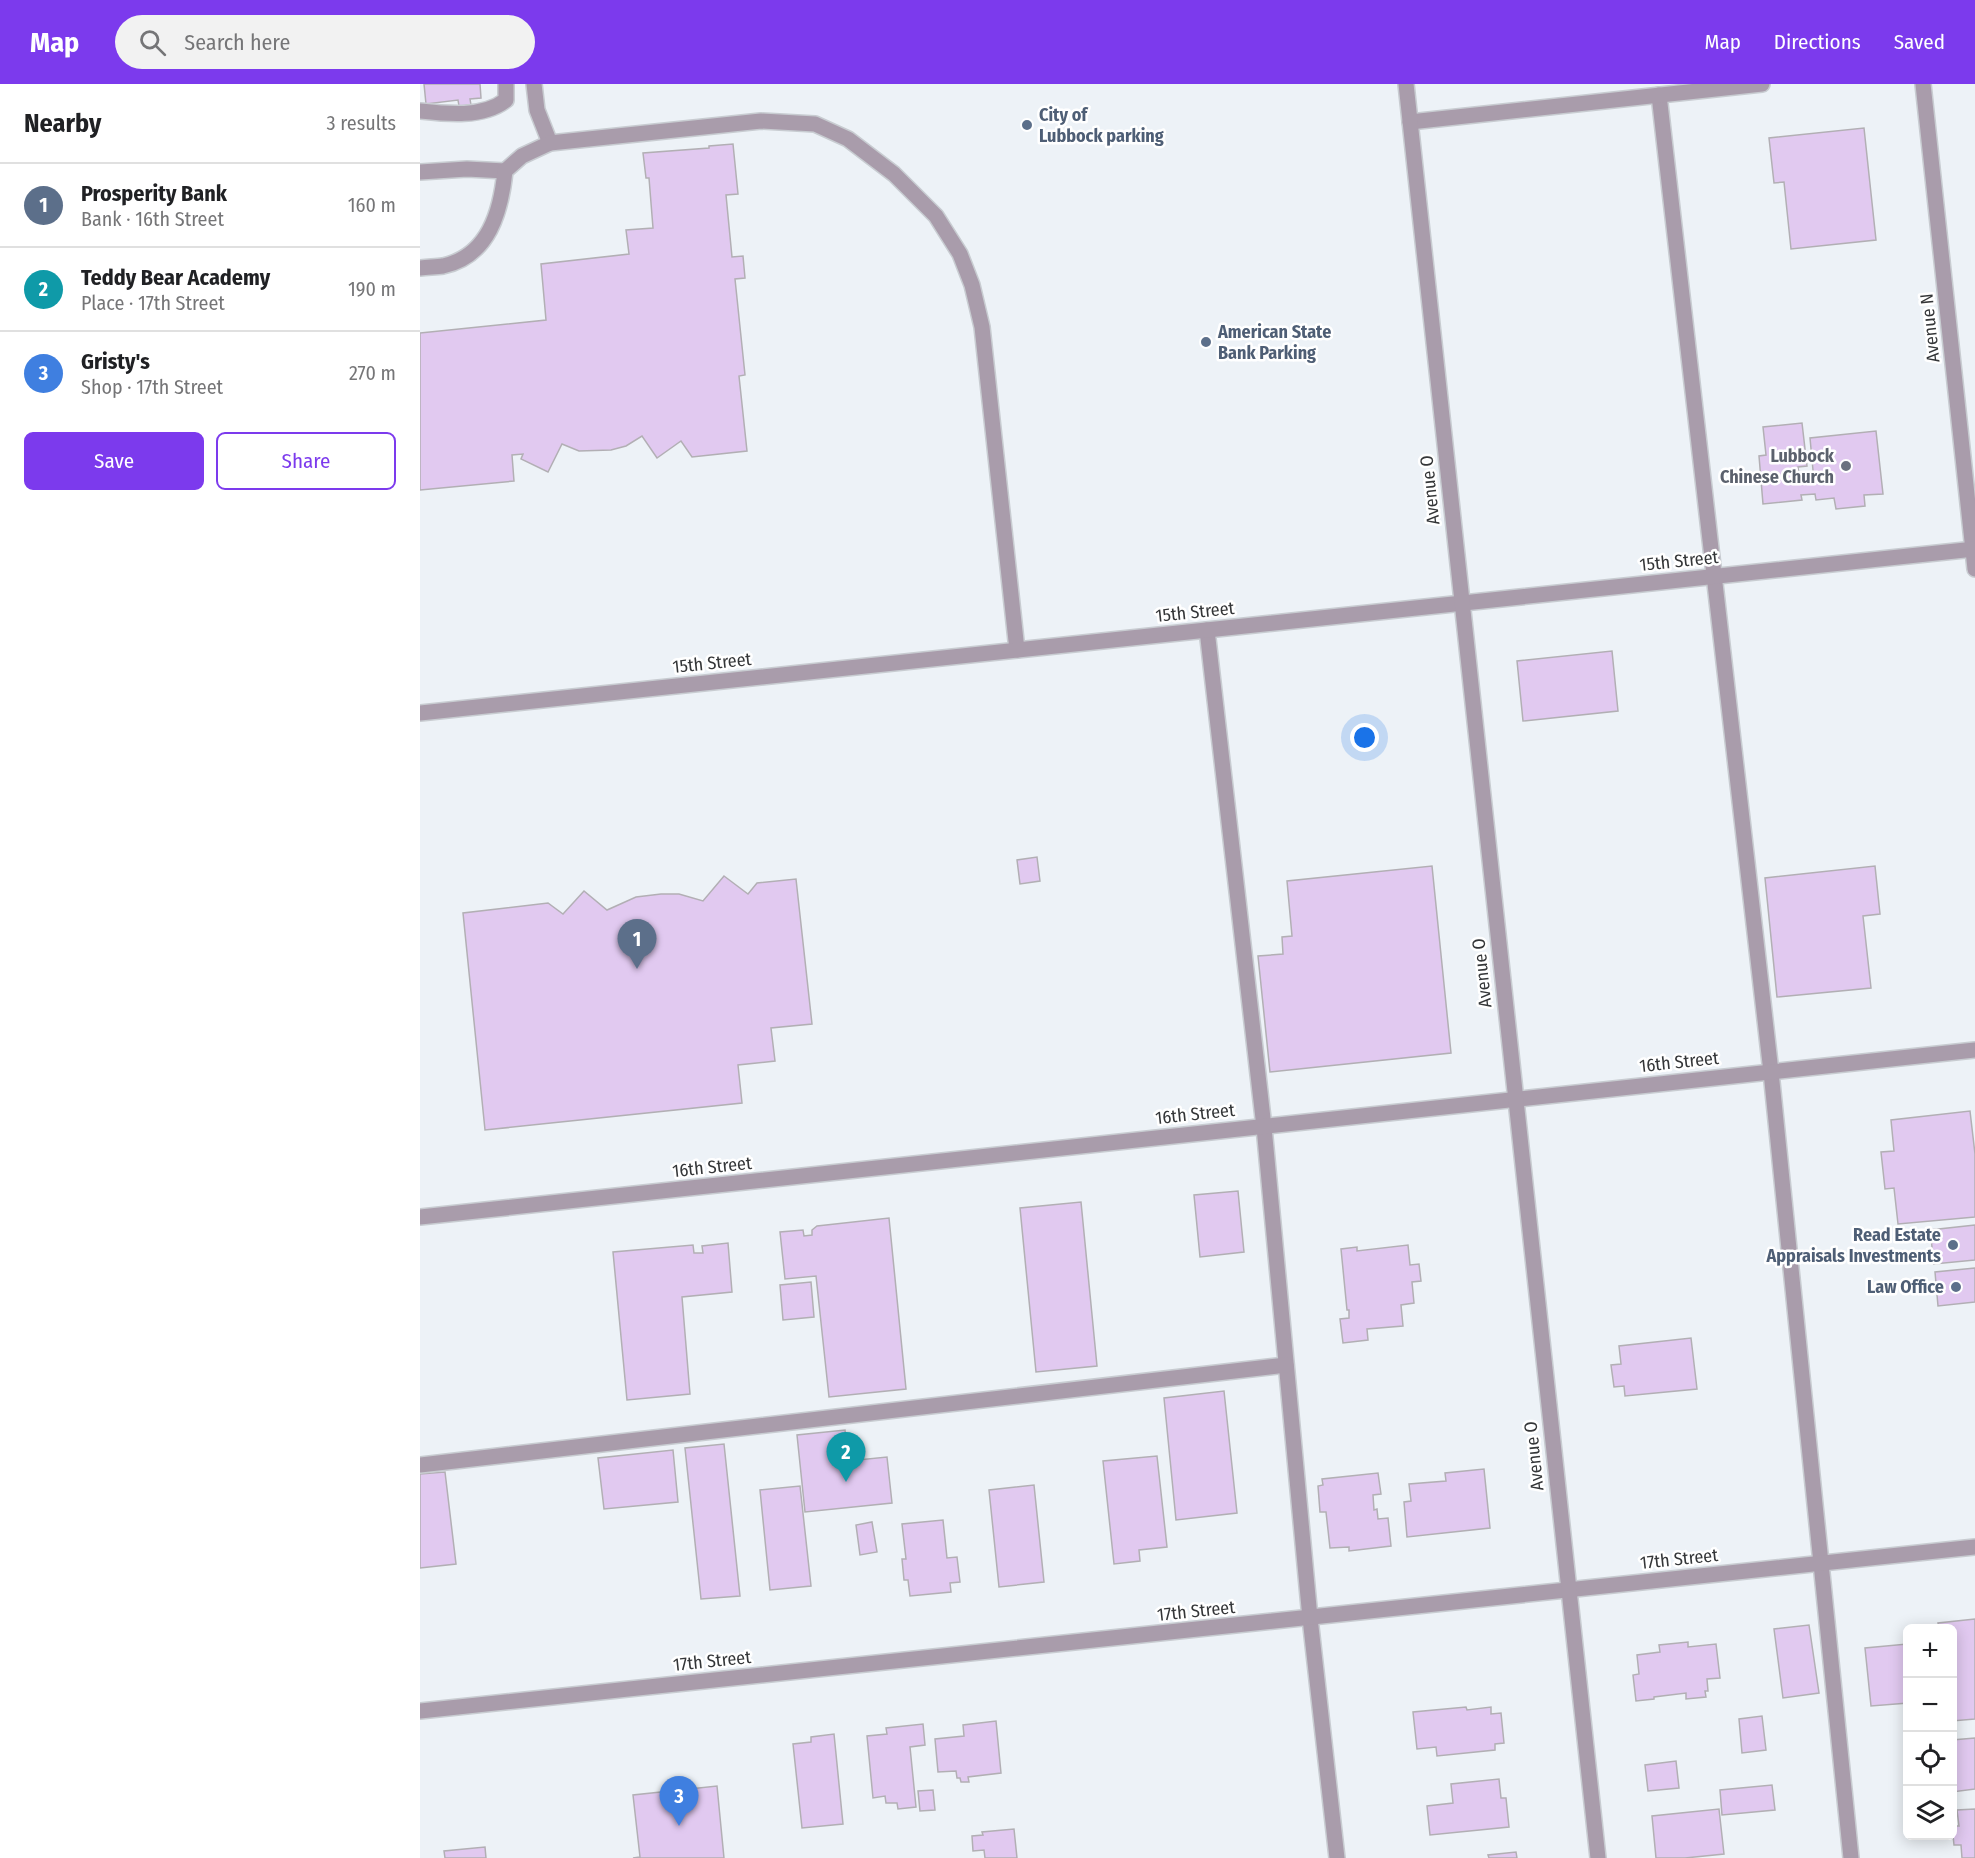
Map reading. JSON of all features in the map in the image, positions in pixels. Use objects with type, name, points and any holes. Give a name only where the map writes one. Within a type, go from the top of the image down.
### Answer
[{"type":"street","points":[[420,111],[450,114],[495,108],[506,100],[506,84]]},
{"type":"street","points":[[534,84],[537,110],[550,143]]},
{"type":"street","name":"Avenue O","points":[[1406,84],[1598,1858]]},
{"type":"street","points":[[1410,122],[1762,84]]},
{"type":"street","name":"Avenue N","points":[[1923,84],[1975,569]]},
{"type":"street","points":[[1659,95],[1771,1072],[1851,1858]]},
{"type":"street","points":[[420,268],[444,266],[463,258],[481,243],[496,221],[506,171],[522,156],[550,143],[761,122],[815,124],[848,139],[894,174],[936,216],[960,254],[972,285],[982,327],[1017,650]]},
{"type":"street","points":[[420,172],[467,169],[506,171]]},
{"type":"street","name":"15th Street","points":[[420,713],[1974,549]]},
{"type":"street","points":[[1207,630],[1264,1126],[1334,1858]]},
{"type":"street","name":"16th Street","points":[[420,1217],[1975,1050]]},
{"type":"street","points":[[420,1465],[1286,1365]]},
{"type":"street","name":"17th Street","points":[[420,1711],[1975,1547]]},
{"type":"building","points":[[424,84],[480,84],[481,98],[470,99],[471,105],[459,106],[458,100],[426,104]]},
{"type":"building","points":[[1864,128],[1876,240],[1791,249],[1784,182],[1774,183],[1769,138]]},
{"type":"building","points":[[733,144],[738,194],[726,195],[732,257],[743,256],[745,278],[735,279],[745,375],[739,376],[747,451],[692,457],[681,441],[657,458],[642,436],[626,446],[611,450],[579,451],[562,444],[548,472],[521,459],[523,454],[512,455],[514,481],[420,490],[420,333],[546,320],[541,264],[629,254],[626,230],[653,228],[649,178],[646,178],[643,153]]},
{"type":"building","name":"Lubbock Chinese Church","points":[[1802,423],[1807,466],[1798,467],[1800,482],[1814,481],[1810,438],[1876,431],[1883,494],[1864,495],[1865,506],[1836,509],[1834,498],[1816,500],[1815,494],[1801,495],[1802,500],[1763,504],[1759,456],[1766,455],[1763,427]]},
{"type":"building","points":[[1612,651],[1618,711],[1523,721],[1517,661]]},
{"type":"building","points":[[1037,857],[1040,881],[1020,884],[1017,860]]},
{"type":"building","points":[[1432,866],[1451,1053],[1270,1072],[1258,956],[1283,954],[1282,937],[1292,936],[1287,881]]},
{"type":"building","points":[[1875,866],[1880,914],[1863,916],[1871,988],[1777,997],[1765,878]]},
{"type":"building","points":[[724,876],[748,894],[757,883],[796,879],[812,1024],[771,1028],[775,1061],[738,1065],[742,1103],[485,1130],[463,913],[548,903],[563,914],[584,891],[607,910],[636,897],[661,894],[679,894],[703,901]]},
{"type":"building","points":[[1970,1111],[1975,1154],[1975,1217],[1898,1224],[1894,1188],[1885,1189],[1881,1152],[1894,1151],[1891,1120]]},
{"type":"building","points":[[1238,1191],[1244,1252],[1200,1257],[1194,1195]]},
{"type":"building","points":[[1081,1202],[1097,1366],[1036,1372],[1020,1208]]},
{"type":"building","points":[[889,1218],[906,1389],[829,1397],[816,1276],[785,1279],[780,1232],[803,1230],[804,1236],[812,1235],[812,1230],[817,1226]]},
{"type":"building","name":"Read Estate Appraisals Investments","points":[[1975,1225],[1975,1260],[1934,1264],[1930,1230]]},
{"type":"building","points":[[728,1243],[732,1292],[682,1297],[690,1394],[627,1400],[613,1252],[693,1245],[694,1253],[703,1253],[702,1246]]},
{"type":"building","points":[[1408,1245],[1410,1265],[1419,1264],[1421,1281],[1412,1282],[1414,1303],[1401,1305],[1403,1326],[1367,1329],[1368,1340],[1343,1343],[1340,1319],[1349,1318],[1349,1310],[1347,1310],[1341,1249],[1357,1247],[1357,1251]]},
{"type":"building","name":"Law Office","points":[[1975,1268],[1975,1302],[1938,1306],[1935,1272]]},
{"type":"building","points":[[811,1282],[814,1317],[783,1320],[780,1285]]},
{"type":"building","points":[[1691,1338],[1697,1389],[1625,1396],[1624,1386],[1614,1387],[1611,1365],[1621,1364],[1619,1346]]},
{"type":"building","points":[[1224,1391],[1237,1513],[1176,1520],[1164,1398]]},
{"type":"building","points":[[845,1430],[848,1461],[887,1457],[892,1503],[805,1512],[797,1435]]},
{"type":"building","points":[[724,1444],[740,1596],[701,1599],[685,1448]]},
{"type":"building","points":[[673,1450],[678,1502],[604,1509],[598,1458]]},
{"type":"building","points":[[1157,1456],[1167,1547],[1139,1550],[1140,1561],[1114,1564],[1103,1461]]},
{"type":"building","points":[[1484,1469],[1490,1528],[1407,1537],[1404,1502],[1411,1501],[1409,1484],[1446,1481],[1445,1473]]},
{"type":"building","points":[[445,1472],[456,1564],[420,1568],[420,1474]]},
{"type":"building","points":[[1378,1473],[1381,1494],[1373,1495],[1374,1510],[1377,1509],[1378,1519],[1388,1518],[1391,1546],[1349,1551],[1349,1547],[1330,1548],[1326,1512],[1320,1512],[1318,1486],[1323,1485],[1322,1479]]},
{"type":"building","points":[[1034,1485],[1044,1582],[999,1587],[989,1490]]},
{"type":"building","points":[[800,1486],[811,1586],[770,1590],[760,1490]]},
{"type":"building","points":[[943,1520],[947,1558],[957,1557],[960,1582],[950,1583],[951,1592],[910,1596],[908,1580],[904,1580],[902,1559],[906,1559],[902,1524]]},
{"type":"building","points":[[872,1522],[877,1552],[860,1555],[856,1525]]},
{"type":"building","points":[[1975,1619],[1975,1719],[1957,1721],[1957,1624],[1938,1623]]},
{"type":"building","points":[[1809,1625],[1819,1693],[1783,1698],[1774,1629]]},
{"type":"building","points":[[1688,1642],[1688,1647],[1716,1644],[1720,1678],[1707,1679],[1706,1697],[1686,1699],[1686,1693],[1636,1701],[1633,1675],[1639,1674],[1637,1655],[1660,1652],[1659,1645]]},
{"type":"building","points":[[1903,1644],[1903,1703],[1871,1706],[1865,1648]]},
{"type":"building","points":[[1466,1707],[1467,1710],[1491,1707],[1491,1714],[1501,1713],[1504,1743],[1495,1744],[1495,1750],[1437,1756],[1436,1747],[1417,1749],[1413,1712]]},
{"type":"building","points":[[1762,1716],[1766,1750],[1742,1753],[1739,1719]]},
{"type":"building","points":[[996,1721],[1001,1773],[968,1777],[969,1782],[961,1782],[960,1778],[957,1778],[956,1771],[938,1772],[935,1739],[964,1736],[963,1725]]},
{"type":"building","points":[[923,1724],[925,1745],[910,1747],[916,1807],[898,1809],[897,1803],[886,1803],[885,1796],[873,1798],[867,1736],[887,1734],[886,1728]]},
{"type":"building","points":[[834,1734],[843,1824],[802,1828],[793,1744],[811,1742],[811,1737]]},
{"type":"building","points":[[1975,1738],[1975,1789],[1957,1791],[1957,1740]]},
{"type":"building","points":[[1676,1761],[1679,1788],[1648,1791],[1645,1765]]},
{"type":"building","points":[[1499,1779],[1501,1798],[1506,1798],[1509,1827],[1430,1835],[1427,1806],[1453,1803],[1451,1784]]},
{"type":"building","points":[[1772,1785],[1775,1810],[1722,1815],[1720,1790]]},
{"type":"building","points":[[717,1786],[724,1858],[633,1858],[640,1857],[633,1795]]},
{"type":"building","points":[[933,1790],[935,1810],[920,1811],[918,1791]]},
{"type":"building","points":[[1719,1809],[1724,1854],[1656,1858],[1652,1816]]},
{"type":"building","points":[[1975,1809],[1975,1858],[1962,1858],[1961,1845],[1954,1845],[1953,1840],[1957,1840],[1957,1826],[1959,1826],[1957,1810]]},
{"type":"building","points":[[1014,1829],[1017,1858],[985,1858],[984,1850],[973,1851],[972,1836],[983,1835],[982,1832]]},
{"type":"building","points":[[485,1847],[486,1858],[445,1858],[444,1851]]},
{"type":"building","points":[[1516,1852],[1517,1858],[1489,1858],[1488,1855]]},
{"type":"place","name":"City of Lubbock parking","points":[[1027,125]]},
{"type":"place","name":"American State Bank Parking","points":[[1206,342]]},
{"type":"place","name":"Lubbock Chinese Church","points":[[1846,466]]},
{"type":"place","name":"Prosperity Bank","points":[[637,969]]},
{"type":"place","name":"Read Estate Appraisals Investments","points":[[1953,1245]]},
{"type":"place","name":"Law Office","points":[[1956,1287]]},
{"type":"place","name":"Teddy Bear Academy","points":[[846,1482]]},
{"type":"place","name":"Gristy's","points":[[679,1826]]}]
